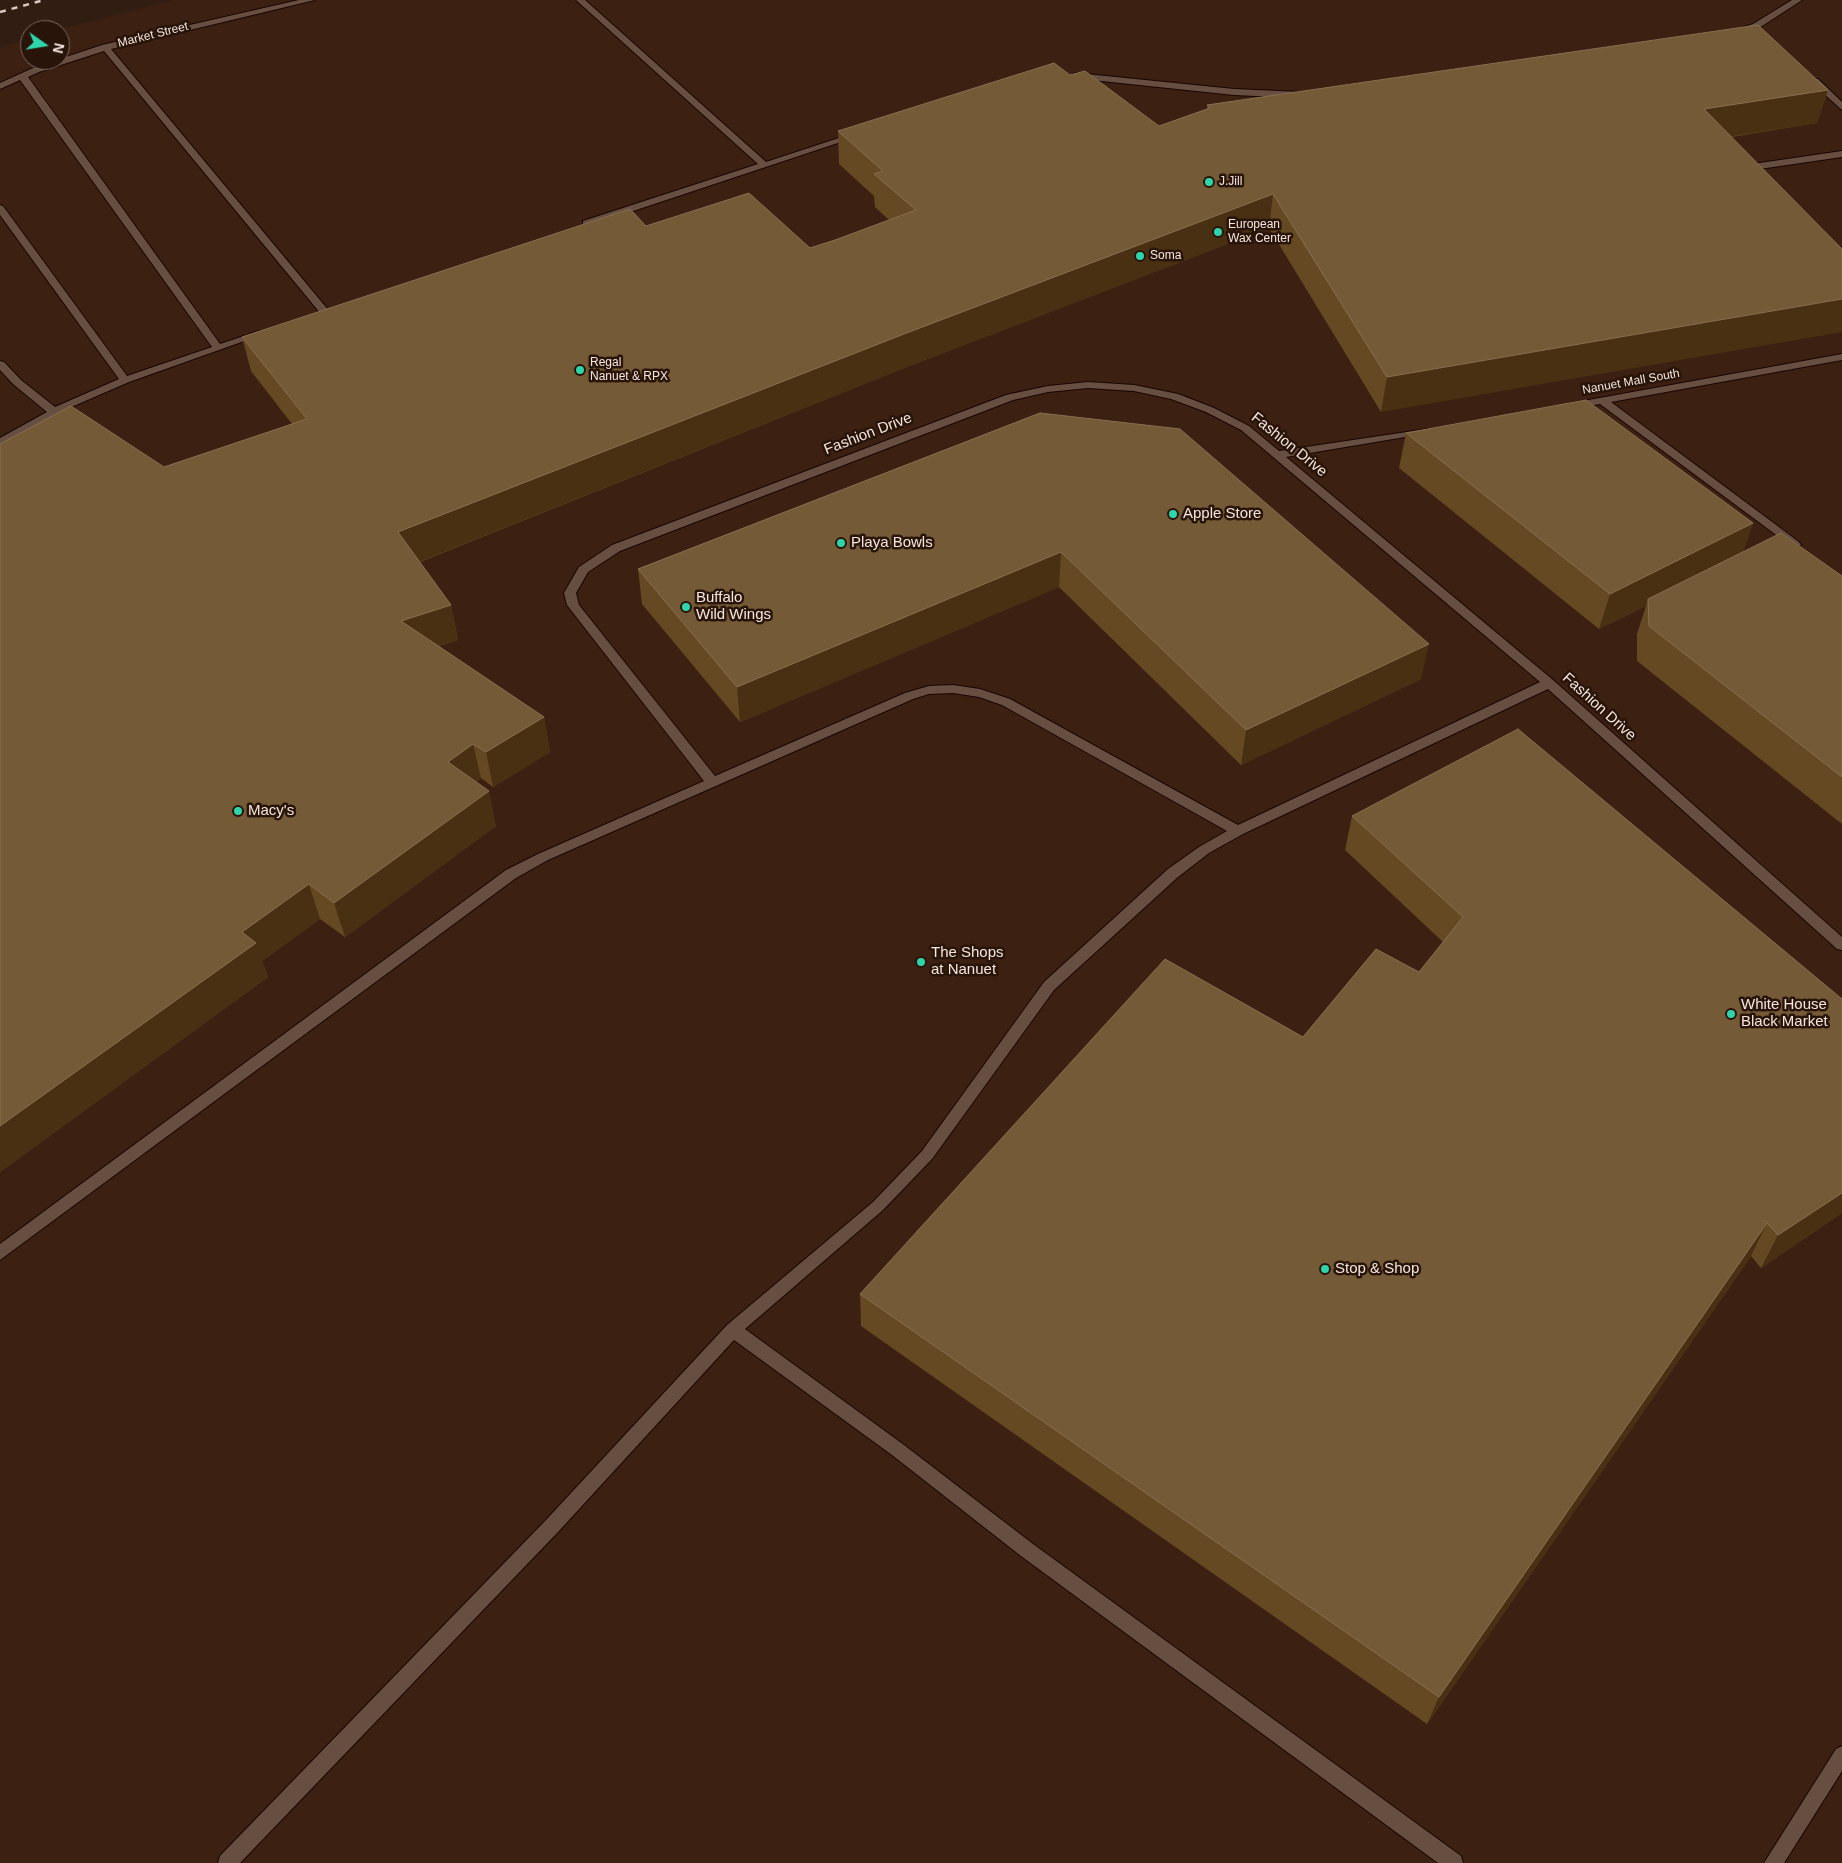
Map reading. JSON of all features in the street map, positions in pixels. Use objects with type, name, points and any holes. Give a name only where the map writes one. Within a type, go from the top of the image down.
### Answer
[{"type":"lane","name":"Market Street","points":[[0,86],[22,76],[105,47],[200,23],[311,0]]},
{"type":"lane","points":[[580,0],[763,164]]},
{"type":"lane","points":[[1731,33],[1759,29],[1798,0]]},
{"type":"lane","points":[[105,47],[325,312]]},
{"type":"lane","points":[[1806,73],[1842,107]]},
{"type":"lane","points":[[1064,75],[1234,92],[1309,95]]},
{"type":"lane","points":[[22,76],[218,348]]},
{"type":"lane","points":[[579,226],[763,164],[864,133]]},
{"type":"lane","points":[[1746,168],[1842,154]]},
{"type":"lane","points":[[0,208],[125,380]]},
{"type":"lane","points":[[0,443],[54,412],[125,380],[272,330]]},
{"type":"lane","name":"Nanuet Mall South","points":[[1565,408],[1842,357]]},
{"type":"lane","points":[[0,364],[17,382],[54,412]]},
{"type":"lane","name":"Fashion Drive","points":[[712,782],[573,605],[570,593],[576,579],[583,570],[616,548],[1010,397],[1048,389],[1088,385],[1134,388],[1174,396],[1210,410],[1245,428],[1549,684],[1842,944]]},
{"type":"lane","points":[[1604,401],[1802,550]]},
{"type":"lane","points":[[1277,455],[1431,430]]},
{"type":"lane","points":[[227,1863],[552,1526],[733,1330],[768,1298],[878,1206],[927,1155],[1049,986],[1173,873],[1204,850],[1238,832],[1549,684]]},
{"type":"lane","points":[[0,1253],[510,874],[543,857],[909,696],[930,690],[953,689],[980,693],[1006,702],[1238,832]]},
{"type":"lane","points":[[733,1330],[898,1450],[1026,1550],[1454,1863]]},
{"type":"lane","points":[[1773,1863],[1842,1755]]},
{"type":"shaded area","name":"The Shops at Nanuet","points":[[174,0],[1842,0],[1842,1863],[0,1863],[0,48],[20,41],[20,70],[70,70],[70,27]]},
{"type":"building","points":[[1758,25],[1828,90],[1704,109],[1842,249],[1842,299],[1387,377],[1273,194],[904,334],[398,532],[451,605],[401,621],[544,717],[486,752],[473,744],[448,762],[489,791],[334,903],[309,884],[242,932],[256,943],[0,1126],[0,444],[71,406],[164,467],[307,419],[242,337],[630,209],[646,226],[749,193],[810,248],[835,240],[916,210],[874,174],[883,171],[838,131],[1054,63],[1070,75],[1085,71],[1159,126],[1210,108],[1207,105]]},
{"type":"building","points":[[1586,400],[1753,523],[1610,594],[1406,433]]},
{"type":"building","points":[[1040,413],[1180,429],[1429,644],[1246,730],[1061,552],[737,687],[638,569]]},
{"type":"building","points":[[1781,533],[1842,576],[1842,777],[1649,626],[1648,599]]},
{"type":"building","points":[[1518,729],[1842,999],[1842,1193],[1778,1235],[1767,1223],[1439,1697],[860,1294],[1165,959],[1303,1037],[1376,949],[1419,972],[1463,917],[1352,816]]},
{"type":"railway","points":[[0,12],[44,0]]},
{"type":"place","name":"J.Jill","points":[[1209,182]]},
{"type":"place","name":"European Wax Center","points":[[1218,232]]},
{"type":"place","name":"Soma","points":[[1140,256]]},
{"type":"place","name":"Regal Nanuet & RPX","points":[[580,370]]},
{"type":"place","name":"Apple Store","points":[[1173,514]]},
{"type":"place","name":"Playa Bowls","points":[[841,543]]},
{"type":"place","name":"Buffalo Wild Wings","points":[[686,607]]},
{"type":"place","name":"Macy's","points":[[238,811]]},
{"type":"place","name":"The Shops at Nanuet","points":[[921,962]]},
{"type":"place","name":"White House Black Market","points":[[1731,1014]]},
{"type":"place","name":"Stop & Shop","points":[[1325,1269]]}]
